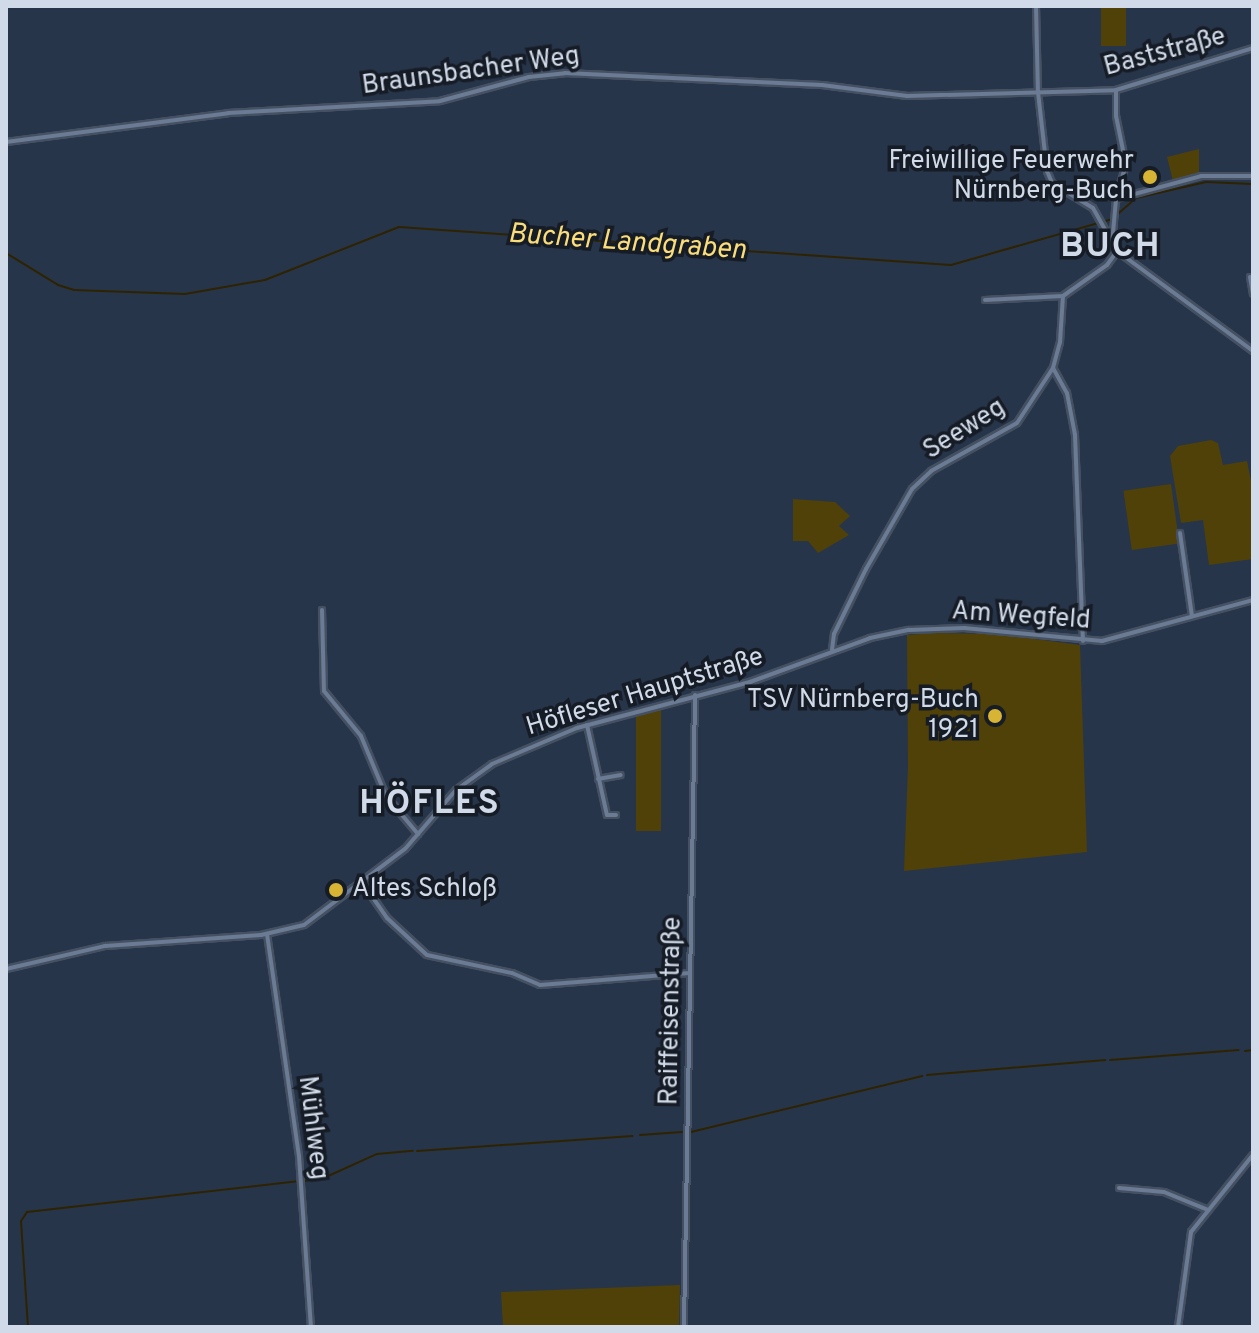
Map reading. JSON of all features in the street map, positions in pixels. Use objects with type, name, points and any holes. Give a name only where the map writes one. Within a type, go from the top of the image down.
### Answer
[{"type":"street","points":[[1036,6],[1038,92],[1049,178],[1058,188],[1087,203],[1117,251],[1253,351]]},
{"type":"street","name":"Baststraße","points":[[1038,92],[1116,90],[1253,48]]},
{"type":"street","name":"Braunsbacher Weg","points":[[6,142],[228,113],[440,101],[529,77],[565,73],[822,85],[907,96],[1038,92]]},
{"type":"street","points":[[1112,244],[1116,199],[1126,165],[1116,116],[1116,90]]},
{"type":"street","points":[[1116,199],[1201,176],[1253,176]]},
{"type":"street","points":[[985,300],[1063,296],[1107,265],[1117,251]]},
{"type":"street","points":[[1250,277],[1253,294]]},
{"type":"street","name":"Seeweg","points":[[832,650],[833,638],[866,569],[912,489],[931,471],[1017,423],[1053,368],[1060,342],[1063,296]]},
{"type":"street","points":[[1053,368],[1067,393],[1075,435],[1083,641]]},
{"type":"street","points":[[1180,533],[1192,616]]},
{"type":"street","name":"Am Wegfeld","points":[[832,650],[885,634],[952,628],[1020,631],[1083,641],[1114,639],[1253,600]]},
{"type":"street","points":[[322,610],[324,691],[361,736],[386,796],[418,834]]},
{"type":"street","name":"Höfleser Hauptstraße","points":[[6,969],[58,955],[124,943],[267,934],[308,923],[418,834],[456,790],[484,769],[587,725],[750,682],[832,650]]},
{"type":"street","name":"Raiffeisenstraße","points":[[684,1327],[695,695]]},
{"type":"street","points":[[587,725],[607,815],[616,815]]},
{"type":"street","points":[[598,779],[621,775]]},
{"type":"street","points":[[362,882],[387,918],[427,955],[512,973],[540,985],[690,973]]},
{"type":"street","name":"Mühlweg","points":[[267,934],[298,1145],[311,1327]]},
{"type":"street","points":[[1178,1327],[1191,1232],[1232,1186],[1253,1155]]},
{"type":"street","points":[[1119,1188],[1164,1192],[1208,1210]]},
{"type":"shaded area","points":[[1101,6],[1126,6],[1126,46],[1101,46]]},
{"type":"shaded area","points":[[1199,149],[1199,174],[1173,181],[1167,157]]},
{"type":"shaded area","points":[[1211,440],[1218,443],[1223,465],[1247,461],[1253,491],[1253,559],[1209,565],[1203,520],[1181,523],[1170,456],[1178,446]]},
{"type":"shaded area","points":[[1171,484],[1179,543],[1132,550],[1123,491]]},
{"type":"shaded area","points":[[793,499],[835,502],[850,516],[839,526],[849,535],[818,553],[808,541],[793,541]]},
{"type":"shaded area","points":[[996,634],[1080,645],[1087,852],[904,871],[908,767],[907,635]]},
{"type":"shaded area","points":[[636,708],[661,708],[661,831],[636,831]]},
{"type":"shaded area","points":[[680,1285],[679,1327],[503,1327],[501,1292]]},
{"type":"waterway","name":"Bucher Landgraben","points":[[6,253],[58,285],[74,290],[185,294],[265,280],[399,227],[951,265],[1112,219],[1136,198],[1206,182],[1253,184]]},
{"type":"waterway","points":[[1110,1060],[1239,1050]]},
{"type":"waterway","points":[[1245,1051],[1253,1050]]},
{"type":"waterway","points":[[927,1075],[1105,1060]]},
{"type":"waterway","points":[[691,1132],[922,1076]]},
{"type":"waterway","points":[[640,1135],[682,1132]]},
{"type":"waterway","points":[[417,1151],[632,1136]]},
{"type":"waterway","points":[[305,1181],[326,1177],[377,1154],[413,1151]]},
{"type":"waterway","points":[[28,1327],[21,1221],[27,1212],[297,1181]]},
{"type":"place","name":"Freiwillige Feuerwehr Nürnberg-Buch","points":[[1150,177]]},
{"type":"place","name":"TSV Nürnberg-Buch 1921","points":[[995,716]]},
{"type":"place","name":"Altes Schloß","points":[[336,890]]},
{"type":"district","name":"BUCH","points":[[1111,248]]},
{"type":"district","name":"HÖFLES","points":[[430,805]]}]
